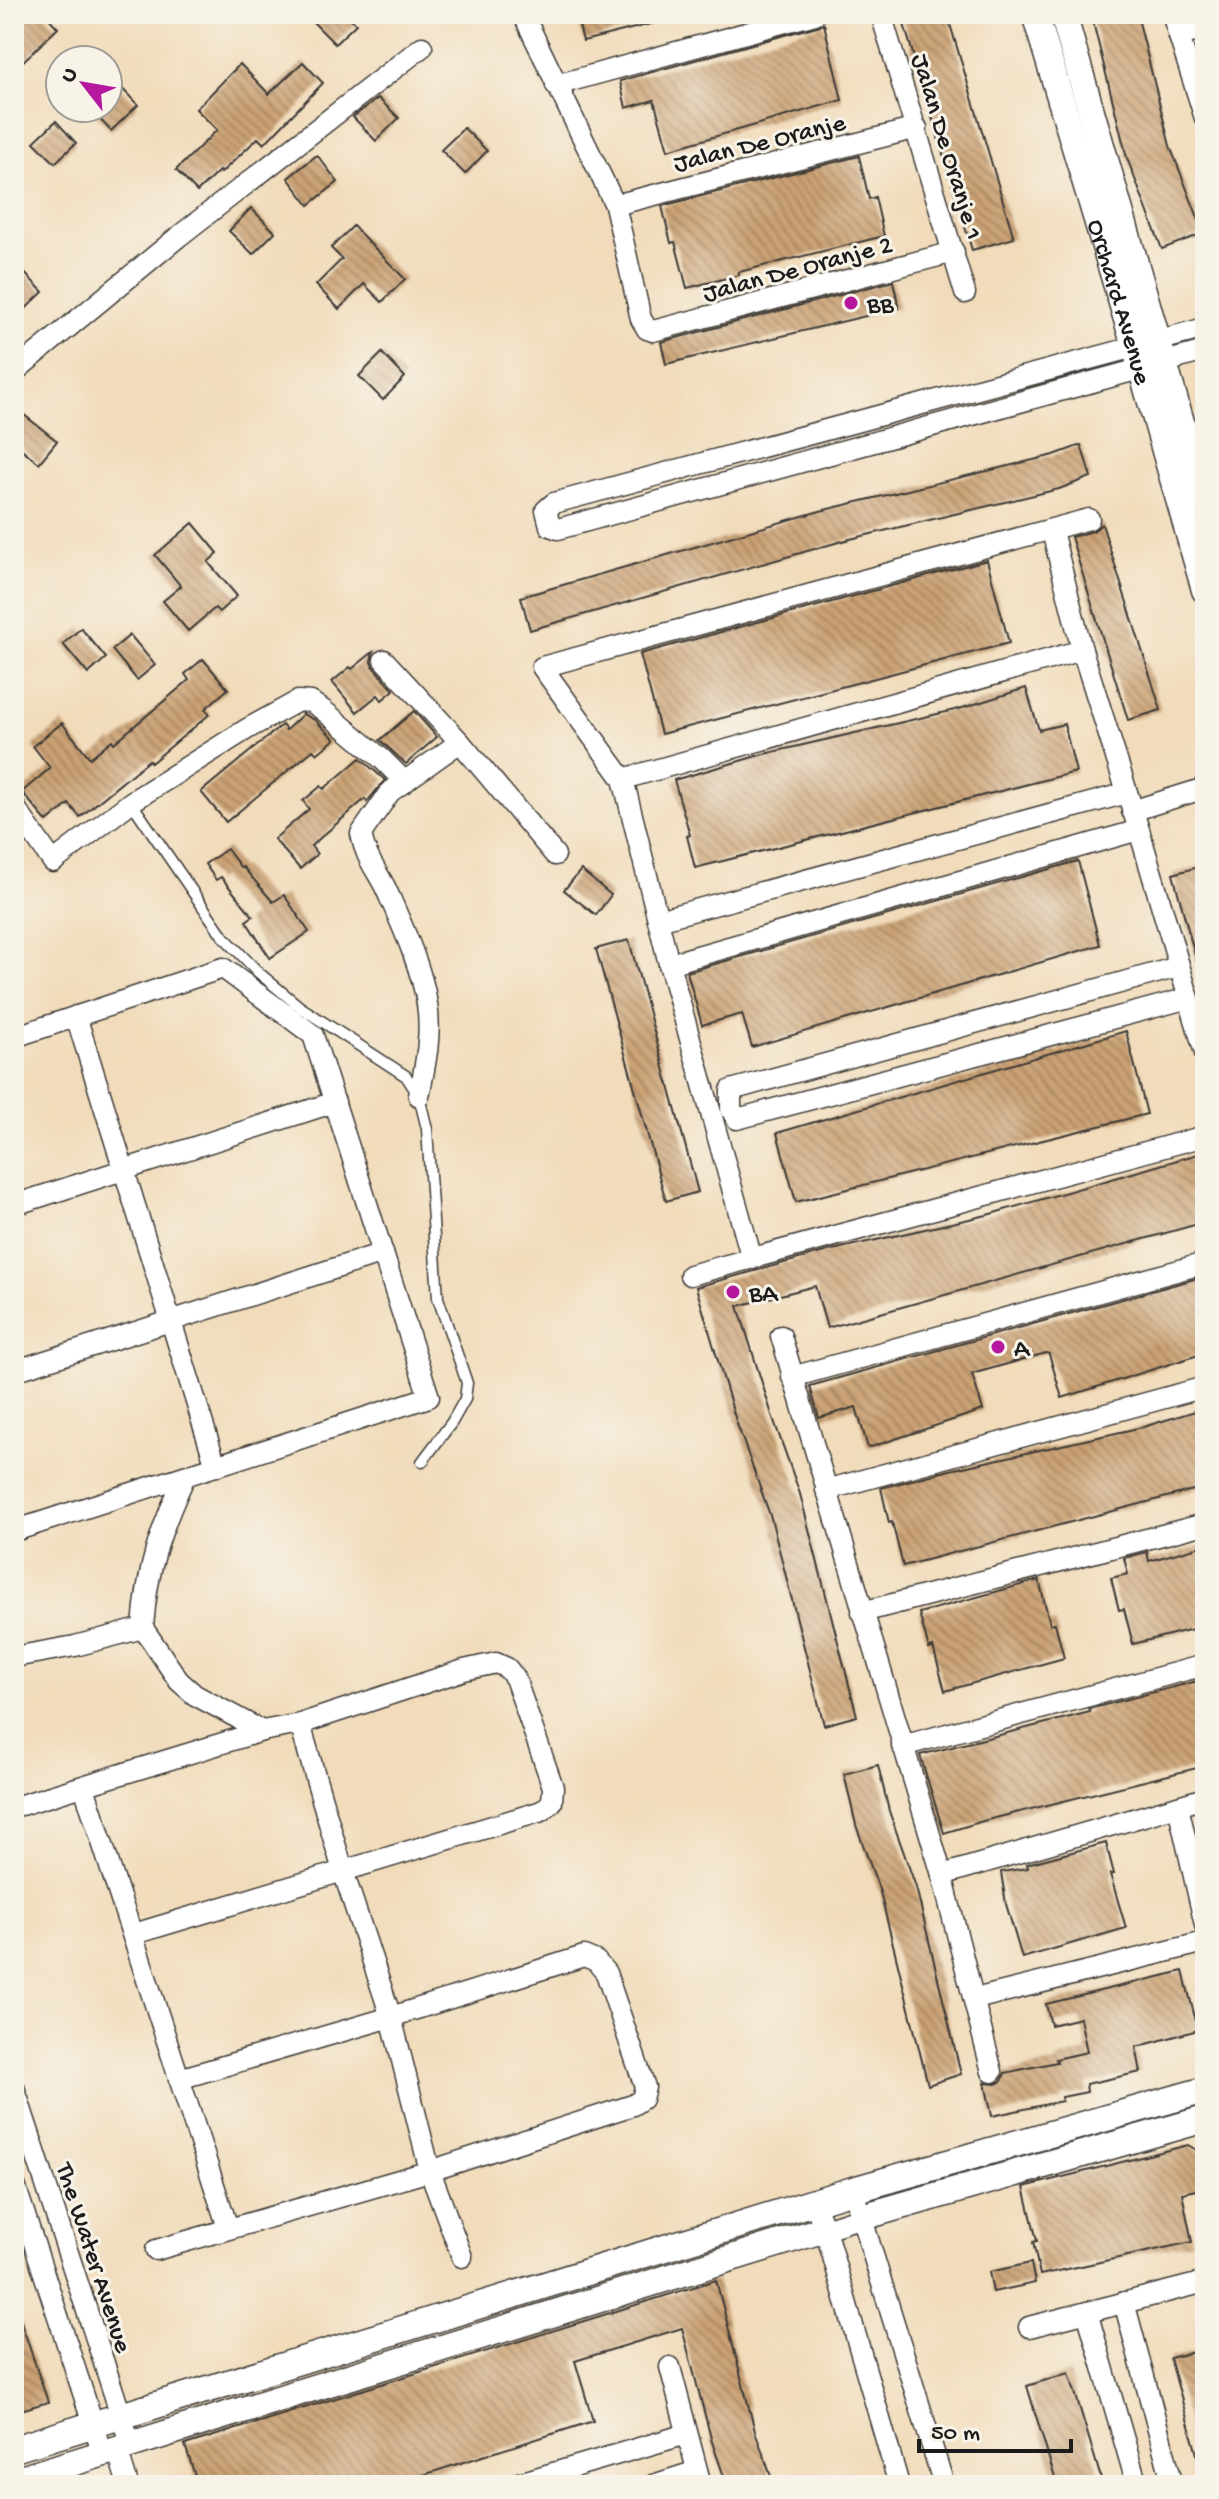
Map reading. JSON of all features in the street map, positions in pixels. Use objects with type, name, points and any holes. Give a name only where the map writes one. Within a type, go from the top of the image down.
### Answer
[{"type":"street","points":[[523,14],[615,205]]},
{"type":"street","points":[[556,85],[815,14]]},
{"type":"street","name":"Jalan De Oranje 1","points":[[881,14],[965,293]]},
{"type":"street","name":"Orchard Avenue","points":[[1035,14],[1150,354],[1205,505]]},
{"type":"street","name":"Orchard Avenue","points":[[1063,14],[1150,354],[1205,590]]},
{"type":"street","points":[[1172,14],[1205,118]]},
{"type":"street","points":[[1179,36],[1205,29]]},
{"type":"street","points":[[14,372],[178,237],[422,47]]},
{"type":"street","name":"Jalan De Oranje","points":[[615,205],[917,128]]},
{"type":"street","name":"Jalan De Oranje 2","points":[[615,205],[643,324],[653,331],[954,252]]},
{"type":"street","points":[[1205,328],[1150,354],[781,467],[558,529],[550,526],[546,510],[554,503],[774,443],[1150,354],[1205,351]]},
{"type":"street","points":[[774,443],[781,467]]},
{"type":"street","points":[[752,1259],[669,964],[623,779],[542,667],[1089,519]]},
{"type":"street","points":[[1052,531],[1082,650],[1205,1053]]},
{"type":"street","points":[[623,779],[1082,650]]},
{"type":"street","points":[[384,660],[460,742],[555,855]]},
{"type":"street","points":[[14,806],[53,862],[131,802],[247,729],[298,701],[311,702],[323,710],[405,782]]},
{"type":"street","points":[[419,1096],[428,1049],[427,1005],[417,966],[385,887],[365,854],[361,834],[390,792],[460,742]]},
{"type":"street","points":[[669,964],[1205,788]]},
{"type":"street","points":[[658,920],[1133,811]]},
{"type":"street","points":[[1178,967],[731,1090],[731,1109],[737,1119],[1189,998]]},
{"type":"street","points":[[14,1037],[223,968],[313,1035],[429,1397],[14,1531]]},
{"type":"street","points":[[76,1016],[216,1466]]},
{"type":"street","points":[[14,1205],[335,1102]]},
{"type":"street","points":[[690,1275],[1205,1136]]},
{"type":"street","points":[[14,1371],[383,1253]]},
{"type":"street","points":[[792,1377],[1205,1263]]},
{"type":"street","points":[[781,1336],[942,1875],[992,2072]]},
{"type":"street","points":[[826,1490],[1205,1387]]},
{"type":"street","points":[[185,1476],[161,1530],[150,1567],[143,1628],[179,1681],[195,1695],[262,1731]]},
{"type":"street","points":[[862,1612],[1205,1524]]},
{"type":"street","points":[[14,1657],[75,1646],[143,1628]]},
{"type":"street","points":[[21,1805],[262,1731],[300,1724],[464,1670],[496,1663],[507,1668],[515,1678],[553,1787],[552,1802],[542,1811],[134,1934]]},
{"type":"street","points":[[902,1746],[1205,1665]]},
{"type":"street","points":[[300,1724],[343,1871],[391,2017],[430,2171],[462,2257]]},
{"type":"street","points":[[84,1787],[228,2228]]},
{"type":"street","points":[[942,1875],[1205,1798]]},
{"type":"street","points":[[1178,1806],[1205,1925]]},
{"type":"street","points":[[975,1999],[1205,1942]]},
{"type":"street","points":[[156,2250],[430,2171],[633,2105],[642,2099],[645,2087],[606,1973],[596,1961],[584,1956],[179,2079]]},
{"type":"street","name":"The Water Avenue","points":[[14,2087],[120,2416],[117,2449]]},
{"type":"street","points":[[14,2449],[853,2190],[1205,2090]]},
{"type":"street","points":[[14,2481],[862,2217],[1205,2119]]},
{"type":"street","points":[[14,2182],[93,2425],[117,2449],[128,2485]]},
{"type":"street","points":[[853,2190],[944,2485]]},
{"type":"street","points":[[814,2202],[825,2229],[899,2485]]},
{"type":"street","points":[[1029,2327],[1205,2282]]},
{"type":"street","points":[[1124,2302],[1173,2485]]},
{"type":"street","points":[[1087,2312],[1137,2485]]},
{"type":"street","points":[[60,2325],[88,2317]]},
{"type":"street","points":[[653,2485],[699,2478],[670,2367]]},
{"type":"street","points":[[512,2485],[687,2434]]},
{"type":"lane","points":[[131,802],[223,936],[259,973],[300,1007],[406,1076],[419,1096],[427,1129],[438,1298],[467,1383],[465,1399],[422,1462]]},
{"type":"building","points":[[29,14],[45,14],[58,28],[14,70],[14,28]]},
{"type":"building","points":[[323,14],[346,14],[356,24],[335,44],[314,23]]},
{"type":"building","points":[[576,14],[666,14],[667,20],[583,41]]},
{"type":"building","points":[[901,14],[947,14],[1014,238],[972,250]]},
{"type":"building","points":[[1091,14],[1137,14],[1170,146],[1204,233],[1162,249],[1127,158]]},
{"type":"building","points":[[824,24],[842,100],[668,150],[654,100],[626,108],[620,81]]},
{"type":"building","points":[[303,62],[323,83],[264,144],[258,138],[197,192],[176,170],[217,130],[196,109],[240,64],[269,94]]},
{"type":"building","points":[[124,91],[138,105],[124,118]]},
{"type":"building","points":[[378,98],[399,118],[376,141],[353,117]]},
{"type":"building","points":[[53,124],[59,124],[76,143],[55,163],[34,142]]},
{"type":"building","points":[[104,124],[118,124],[111,131]]},
{"type":"building","points":[[464,128],[487,151],[465,174],[441,150]]},
{"type":"building","points":[[317,155],[338,182],[309,205],[288,178]]},
{"type":"building","points":[[859,156],[869,199],[875,197],[884,236],[687,288],[662,206]]},
{"type":"building","points":[[251,208],[275,232],[253,254],[229,231]]},
{"type":"building","points":[[353,226],[405,279],[382,302],[364,284],[339,309],[316,285],[342,259],[331,248]]},
{"type":"building","points":[[14,262],[43,292],[14,320]]},
{"type":"building","points":[[893,281],[899,308],[666,364],[661,342]]},
{"type":"building","points":[[382,353],[405,377],[383,400],[359,376]]},
{"type":"building","points":[[14,407],[57,441],[39,463],[14,443]]},
{"type":"building","points":[[1081,445],[1091,477],[1059,489],[846,540],[530,630],[521,597],[820,511],[1054,455]]},
{"type":"building","points":[[193,523],[218,553],[208,562],[237,596],[219,612],[215,608],[188,631],[163,601],[181,586],[155,555]]},
{"type":"building","points":[[1102,524],[1161,710],[1128,720],[1071,537],[1093,531]]},
{"type":"building","points":[[987,560],[1009,643],[661,734],[640,654]]},
{"type":"building","points":[[81,628],[106,658],[88,674],[63,644]]},
{"type":"building","points":[[130,635],[155,665],[137,680],[112,650]]},
{"type":"building","points":[[373,652],[371,662],[374,668],[394,690],[382,700],[378,695],[357,712],[332,682]]},
{"type":"building","points":[[203,659],[228,689],[205,709],[210,714],[80,817],[69,804],[47,822],[22,792],[50,768],[33,746],[62,723],[90,758],[112,740],[114,743],[189,680],[185,674]]},
{"type":"building","points":[[1026,688],[1039,730],[1064,724],[1076,772],[695,868],[687,836],[690,835],[674,780],[764,754],[959,709]]},
{"type":"building","points":[[414,711],[437,737],[406,764],[380,740]]},
{"type":"building","points":[[303,714],[315,720],[335,739],[317,754],[313,750],[226,822],[201,792],[282,725],[286,730]]},
{"type":"building","points":[[360,758],[385,780],[367,802],[365,799],[311,846],[317,854],[300,869],[274,839],[309,809],[303,801],[321,786],[324,789]]},
{"type":"building","points":[[227,849],[273,902],[284,895],[309,932],[270,958],[246,921],[253,916],[221,877],[216,880],[205,864]]},
{"type":"building","points":[[1078,861],[1100,945],[752,1047],[742,1014],[702,1025],[687,972]]},
{"type":"building","points":[[1205,865],[1205,973],[1200,974],[1173,874]]},
{"type":"building","points":[[581,870],[611,895],[596,915],[564,890]]},
{"type":"building","points":[[629,940],[698,1192],[666,1201],[596,949]]},
{"type":"building","points":[[1126,1031],[1147,1114],[796,1202],[777,1133]]},
{"type":"building","points":[[1205,1152],[1205,1222],[827,1328],[815,1286],[738,1306],[800,1494],[857,1716],[824,1725],[771,1518],[736,1421],[696,1287],[832,1250],[987,1215]]},
{"type":"building","points":[[1205,1276],[1205,1353],[1062,1398],[1049,1354],[1046,1353],[972,1374],[983,1410],[868,1448],[856,1407],[819,1418],[810,1386]]},
{"type":"building","points":[[1205,1408],[1205,1487],[903,1566],[881,1488],[1143,1427]]},
{"type":"building","points":[[1205,1545],[1205,1626],[1133,1644],[1124,1609],[1119,1610],[1111,1578],[1128,1574],[1124,1558],[1147,1552],[1149,1561]]},
{"type":"building","points":[[1039,1580],[1050,1624],[1055,1623],[1064,1658],[945,1691],[933,1647],[929,1649],[919,1613]]},
{"type":"building","points":[[1205,1679],[1205,1766],[944,1833],[920,1755]]},
{"type":"building","points":[[878,1765],[889,1811],[916,1887],[961,2074],[928,2085],[880,1892],[856,1825],[844,1774]]},
{"type":"building","points":[[1106,1843],[1114,1874],[1110,1874],[1126,1928],[1022,1958],[1006,1904],[1001,1872],[1028,1868],[1027,1864]]},
{"type":"building","points":[[1183,1971],[1198,2030],[1136,2047],[1141,2072],[1086,2084],[1087,2092],[1062,2097],[1062,2101],[992,2116],[985,2083],[996,2084],[1002,2081],[1005,2073],[1087,2052],[1080,2018],[1051,2025],[1046,2004]]},
{"type":"building","points":[[1188,2145],[1205,2155],[1205,2188],[1182,2193],[1192,2242],[1040,2275],[1033,2242],[1037,2241],[1024,2187]]},
{"type":"building","points":[[1031,2263],[1035,2283],[993,2292],[989,2272]]},
{"type":"building","points":[[716,2280],[755,2431],[774,2485],[727,2485],[712,2442],[682,2328],[575,2361],[593,2421],[392,2485],[198,2485],[185,2445]]},
{"type":"building","points":[[14,2310],[17,2310],[48,2402],[14,2412]]},
{"type":"building","points":[[1202,2350],[1205,2361],[1205,2465],[1200,2465],[1170,2358]]},
{"type":"building","points":[[1069,2373],[1103,2485],[1057,2485],[1027,2386]]},
{"type":"place","name":"BB","points":[[851,303]]},
{"type":"place","name":"BA","points":[[733,1292]]},
{"type":"place","name":"A","points":[[998,1347]]}]
